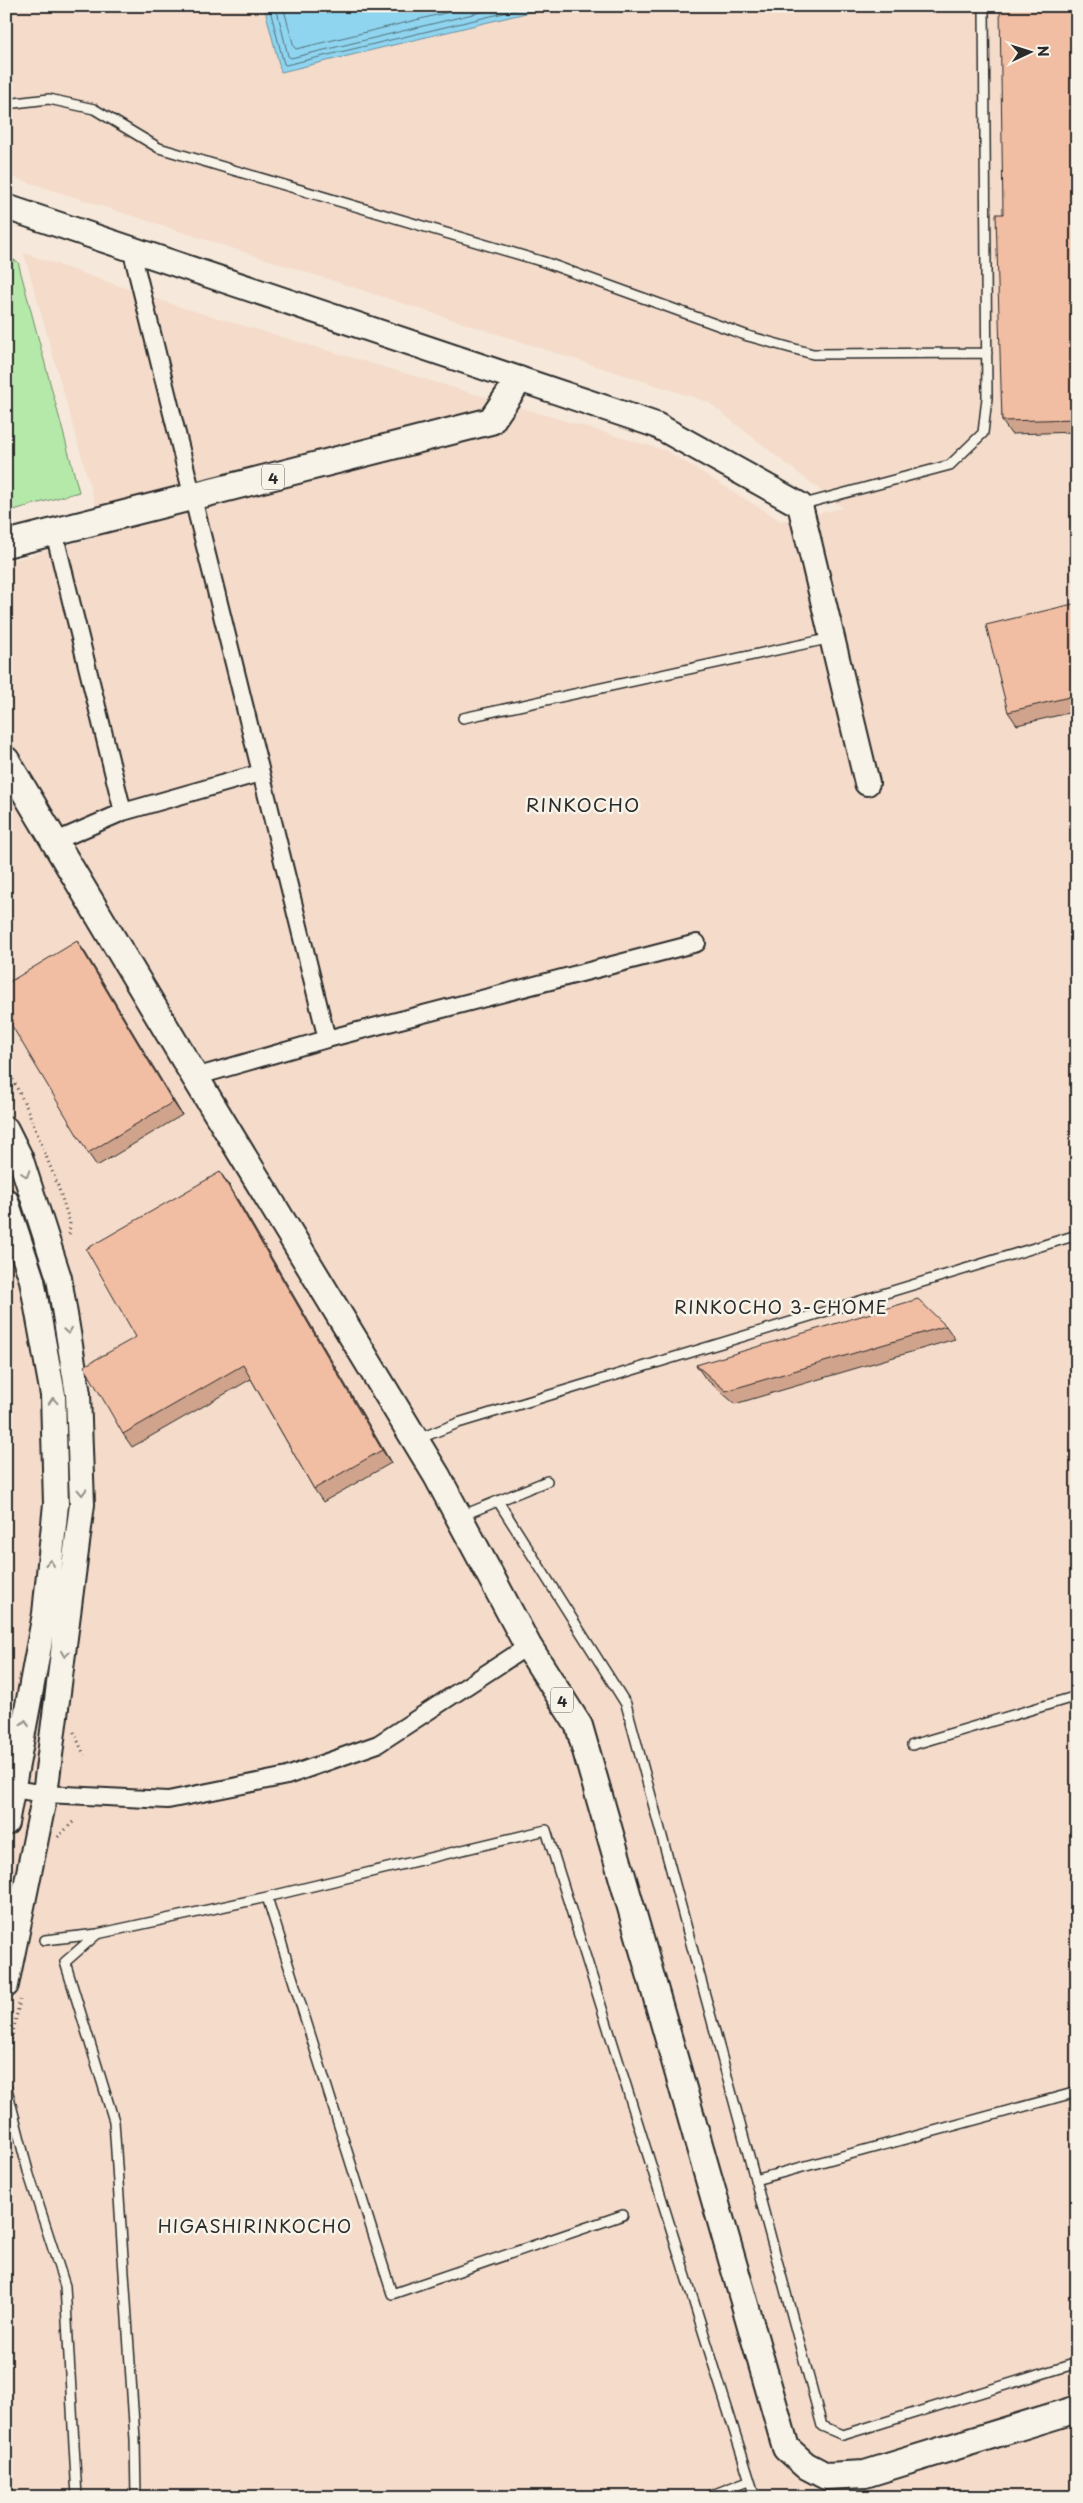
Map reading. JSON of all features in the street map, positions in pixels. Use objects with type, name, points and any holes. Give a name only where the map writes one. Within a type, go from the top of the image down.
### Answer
[{"type":"main road","name":"4","points":[[6,544],[491,421],[519,380]]},
{"type":"main road","name":"4","points":[[6,760],[415,1440],[459,1517],[528,1646],[579,1726],[786,2448],[805,2465],[826,2476],[865,2474],[1077,2409]]},
{"type":"street","points":[[6,207],[519,380],[656,424],[800,505],[867,783]]},
{"type":"street","points":[[131,248],[191,498],[327,1039]]},
{"type":"street","points":[[54,532],[123,812]]},
{"type":"street","points":[[56,841],[123,812],[260,773]]},
{"type":"street","points":[[195,1077],[327,1039],[697,943]]},
{"type":"street","points":[[6,1130],[20,1157],[59,1278],[78,1394],[82,1504],[45,1794],[6,1985]]},
{"type":"street","points":[[6,1201],[32,1280],[53,1396],[56,1504],[45,1614],[6,1822]]},
{"type":"street","points":[[13,1789],[45,1794],[168,1800],[287,1776],[378,1744],[528,1646]]},
{"type":"lane","points":[[800,505],[950,465],[983,433],[987,398],[984,6]]},
{"type":"lane","points":[[6,104],[50,99],[94,109],[159,148],[544,262],[748,336],[813,354],[987,353]]},
{"type":"lane","points":[[464,718],[832,638]]},
{"type":"lane","points":[[415,1440],[458,1423],[1077,1234]]},
{"type":"lane","points":[[459,1517],[548,1481]]},
{"type":"lane","points":[[498,1501],[626,1704],[822,2426],[843,2435],[1077,2363]]},
{"type":"lane","points":[[912,1745],[1077,1696]]},
{"type":"lane","points":[[45,1940],[97,1934],[267,1897],[546,1830],[748,2481],[755,2497]]},
{"type":"lane","points":[[267,1897],[392,2294],[623,2215]]},
{"type":"lane","points":[[97,1934],[65,1962],[114,2121],[135,2439],[136,2497]]},
{"type":"lane","points":[[7,2089],[29,2175],[65,2286],[77,2497]]},
{"type":"lane","points":[[755,2180],[1077,2092]]},
{"type":"lane","points":[[707,2497],[748,2481]]},
{"type":"shaded area","points":[[6,6],[265,6],[281,72],[555,6],[1077,6],[1077,2497],[6,2497],[6,562],[104,535],[24,253],[177,306],[667,451],[781,521],[843,508],[708,402],[6,175]]},
{"type":"green space","points":[[6,257],[18,262],[79,492],[6,512]]},
{"type":"water","points":[[264,6],[555,6],[281,72]]},
{"type":"building","points":[[1000,6],[1071,6],[1074,212],[1077,212],[1077,419],[1002,421],[996,214],[1003,214]]},
{"type":"building","points":[[1077,603],[1077,695],[1008,712],[986,625]]},
{"type":"building","points":[[77,941],[173,1102],[88,1153],[6,1016],[6,984]]},
{"type":"building","points":[[220,1172],[382,1450],[314,1489],[243,1365],[123,1434],[84,1366],[136,1337],[86,1249]]},
{"type":"building","points":[[918,1299],[946,1326],[726,1391],[696,1365]]},
{"type":"district","name":"RINKOCHO","points":[[583,804]]},
{"type":"district","name":"RINKOCHO 3-CHOME","points":[[781,1306]]},
{"type":"district","name":"HIGASHIRINKOCHO","points":[[255,2225]]}]
